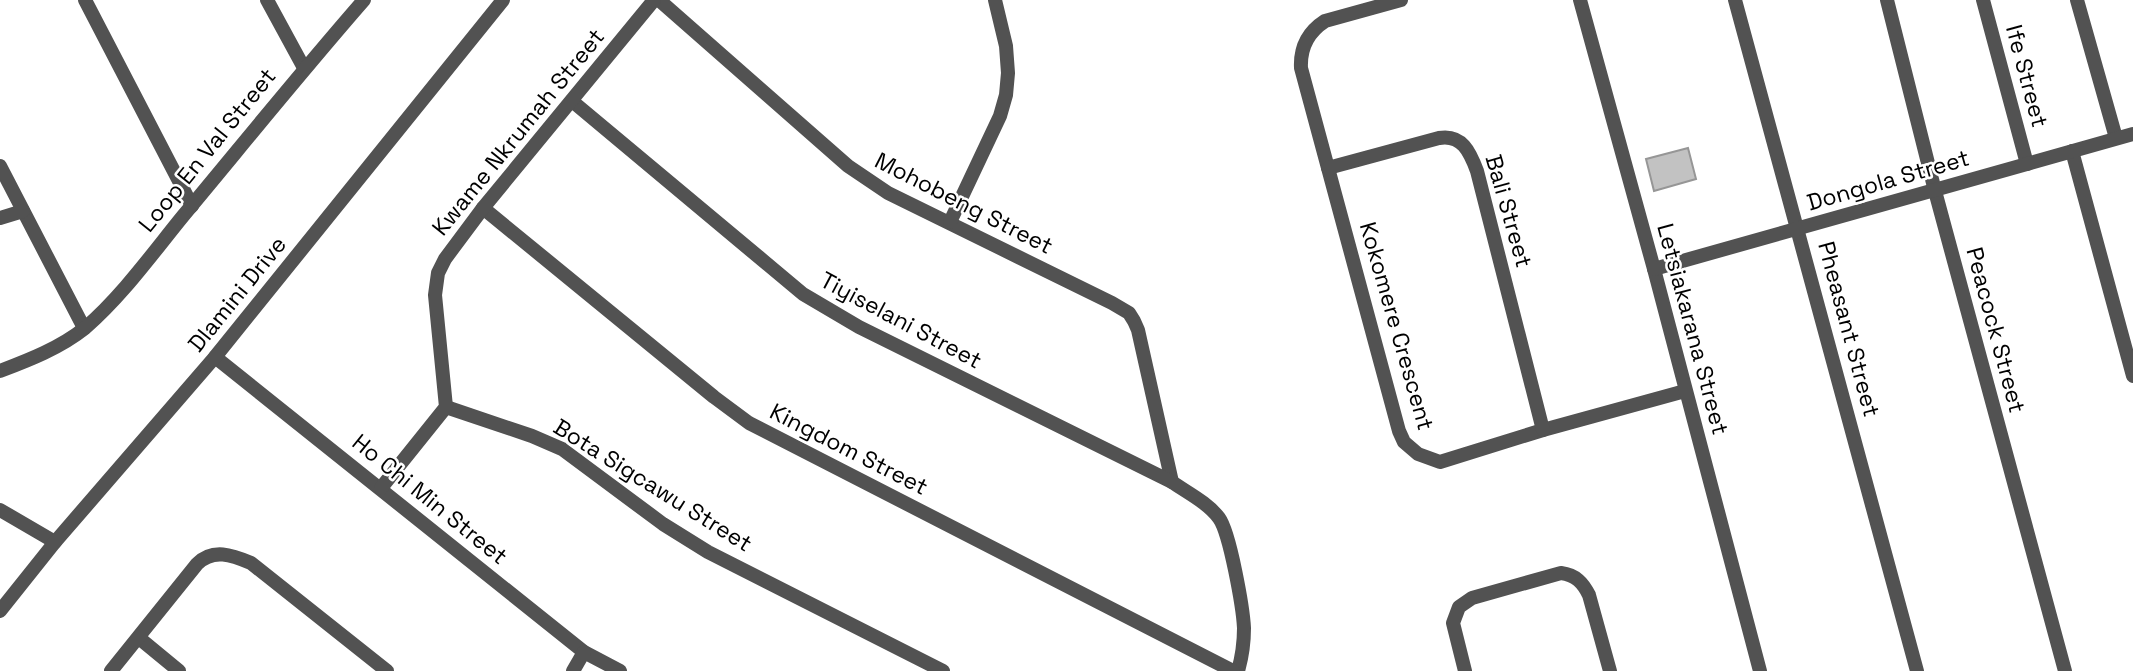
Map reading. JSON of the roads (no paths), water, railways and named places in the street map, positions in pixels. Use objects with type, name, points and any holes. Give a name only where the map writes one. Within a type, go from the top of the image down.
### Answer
[{"type":"street","points":[[85,0],[192,206]]},
{"type":"street","points":[[268,0],[304,68]]},
{"type":"street","name":"Loop En Val Street","points":[[0,371],[48,351],[84,328],[120,292],[304,68],[364,0]]},
{"type":"street","name":"Dlamini Drive","points":[[0,611],[55,542],[215,357],[503,0]]},
{"type":"street","name":"Kwame Nkrumah Street","points":[[446,407],[435,295],[436,280],[445,258],[483,208],[657,0]]},
{"type":"street","name":"Mohobeng Street","points":[[657,0],[848,166],[888,193],[1117,306],[1132,317],[1138,330],[1172,482]]},
{"type":"street","points":[[950,222],[1000,116],[1006,95],[1006,46],[995,0]]},
{"type":"street","name":"Kokomere Crescent","points":[[1401,0],[1325,21],[1314,28],[1300,57],[1404,442],[1418,454],[1440,462],[1685,391]]},
{"type":"street","name":"Letsiakarana Street","points":[[1580,0],[1760,671]]},
{"type":"street","name":"Pheasant Street","points":[[1735,0],[1917,671]]},
{"type":"street","name":"Peacock Street","points":[[1887,0],[1935,191],[2065,671]]},
{"type":"street","name":"Ife Street","points":[[1983,0],[2027,164]]},
{"type":"street","points":[[2077,0],[2116,138]]},
{"type":"street","name":"Tiyiselani Street","points":[[572,101],[812,300],[868,332],[1172,482],[1211,510],[1224,527],[1243,618],[1243,644],[1238,671]]},
{"type":"street","name":"Dongola Street","points":[[1654,269],[2133,134]]},
{"type":"street","name":"Bali Street","points":[[1328,168],[1448,136],[1463,143],[1477,172],[1543,430]]},
{"type":"street","points":[[2072,151],[2133,376]]},
{"type":"street","points":[[0,166],[84,328]]},
{"type":"street","name":"Kingdom Street","points":[[483,208],[749,423],[1233,671]]},
{"type":"street","points":[[0,218],[23,211]]},
{"type":"street","name":"Ho Chi Min Street","points":[[215,357],[584,652],[620,671]]},
{"type":"street","points":[[381,488],[446,407]]},
{"type":"street","name":"Bota Sigcawu Street","points":[[446,407],[562,449],[663,524],[708,552],[943,671]]},
{"type":"street","points":[[0,510],[55,542]]},
{"type":"street","points":[[111,671],[197,564],[204,557],[223,554],[251,563],[387,671]]},
{"type":"street","points":[[1465,671],[1453,623],[1459,607],[1472,598],[1561,573],[1570,574],[1585,586],[1610,671]]},
{"type":"street","points":[[139,638],[179,671]]},
{"type":"street","points":[[573,671],[584,652]]}]
